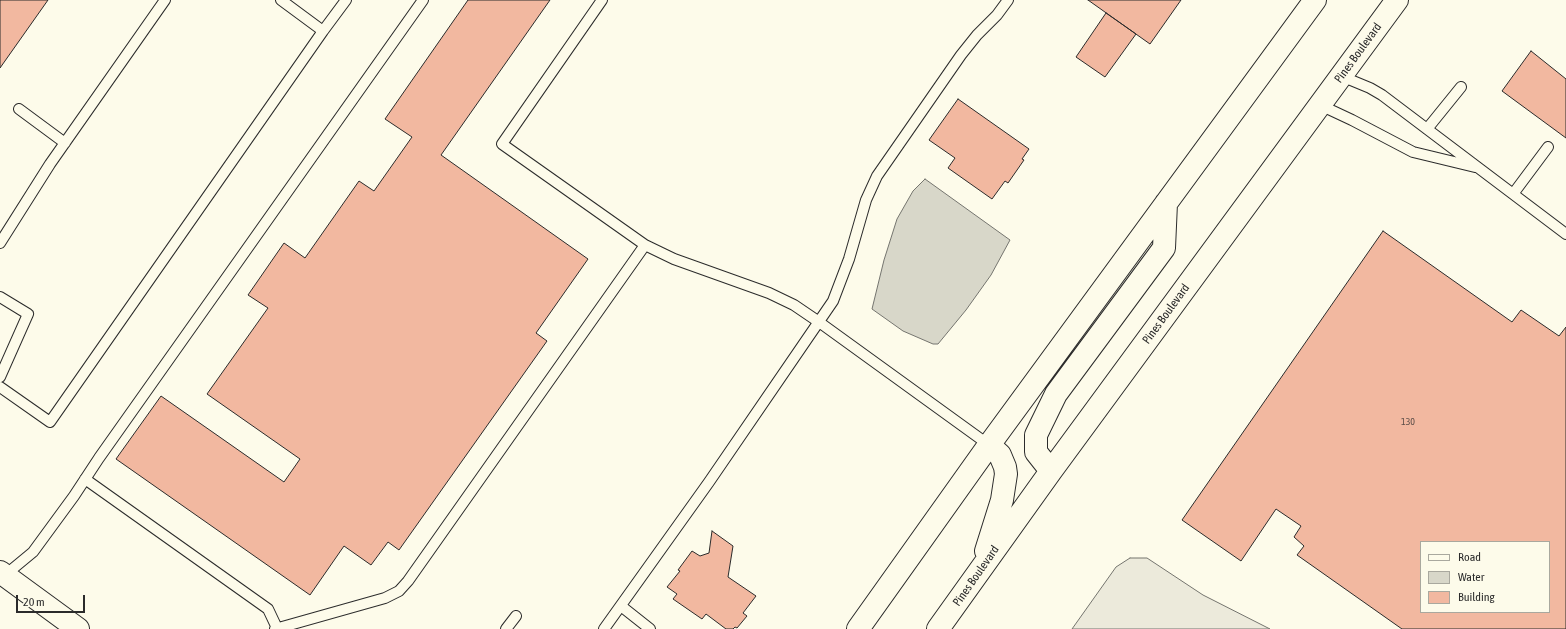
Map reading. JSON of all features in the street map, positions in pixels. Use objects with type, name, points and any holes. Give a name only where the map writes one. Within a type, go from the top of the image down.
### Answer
[{"type":"main road","points":[[858,629],[989,445],[1315,0]]},
{"type":"main road","name":"Pines Boulevard","points":[[938,629],[1051,472],[1397,0]]},
{"type":"main road","points":[[1051,472],[1036,452],[1036,435],[1056,394],[1164,248],[1166,203]]},
{"type":"main road","points":[[981,568],[1002,500],[1006,474],[1000,455],[989,445]]},
{"type":"main road","points":[[2,576],[78,629]]},
{"type":"lane","points":[[0,243],[65,143],[165,0]]},
{"type":"lane","points":[[281,0],[323,31]]},
{"type":"lane","points":[[0,387],[50,422],[346,0]]},
{"type":"lane","points":[[2,576],[33,552],[423,0]]},
{"type":"lane","points":[[602,0],[502,144],[645,245],[674,259],[769,293],[794,305],[989,445]]},
{"type":"lane","points":[[604,629],[709,482],[833,301],[842,280],[866,200],[877,176],[977,34],[997,15],[1008,0]]},
{"type":"lane","points":[[1341,76],[1370,88],[1382,95],[1566,234]]},
{"type":"lane","points":[[1427,129],[1460,87]]},
{"type":"lane","points":[[1320,105],[1414,152],[1478,168]]},
{"type":"lane","points":[[19,109],[65,143]]},
{"type":"lane","points":[[1513,194],[1548,147]]},
{"type":"lane","points":[[85,479],[268,609],[276,628],[310,624],[385,598],[399,591],[408,581],[645,245]]},
{"type":"lane","points":[[0,297],[28,314],[0,377]]},
{"type":"lane","points":[[621,606],[650,629]]},
{"type":"lane","points":[[506,629],[516,616]]},
{"type":"shaded area","points":[[1130,558],[1147,558],[1203,595],[1270,629],[1072,629],[1116,567]]},
{"type":"water","points":[[925,179],[1010,240],[991,275],[966,310],[938,344],[933,344],[903,331],[872,309],[884,260],[897,219],[913,191]]},
{"type":"building","points":[[0,0],[48,0],[0,68]]},
{"type":"building","points":[[468,0],[550,0],[441,155],[588,259],[536,333],[547,341],[399,550],[388,542],[371,565],[344,546],[310,595],[116,459],[161,396],[284,482],[300,459],[207,394],[268,308],[248,295],[284,243],[305,258],[359,181],[374,191],[412,137],[385,119]]},
{"type":"building","points":[[1088,0],[1181,0],[1150,44]]},
{"type":"building","points":[[1106,13],[1136,34],[1105,77],[1076,57]]},
{"type":"building","points":[[1531,51],[1566,79],[1566,138],[1502,91]]},
{"type":"building","points":[[958,99],[1029,149],[1022,159],[1024,160],[1008,183],[1005,181],[992,199],[948,168],[955,158],[929,140]]},
{"type":"building","points":[[1383,231],[1512,322],[1521,310],[1559,336],[1566,327],[1566,629],[1402,629],[1297,555],[1304,546],[1294,537],[1301,526],[1276,509],[1241,561],[1182,520]]},
{"type":"building","points":[[712,531],[733,546],[728,577],[756,596],[743,613],[747,616],[737,628],[735,627],[733,629],[726,629],[706,614],[702,619],[673,599],[677,594],[667,587],[680,571],[678,570],[692,551],[700,556],[709,553]]}]
